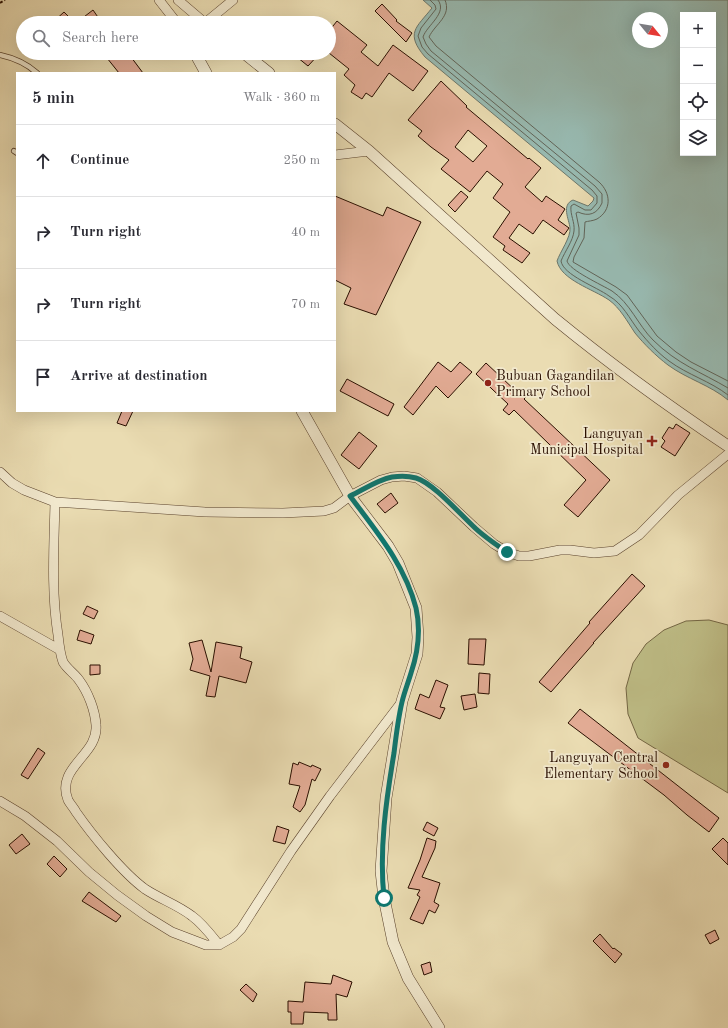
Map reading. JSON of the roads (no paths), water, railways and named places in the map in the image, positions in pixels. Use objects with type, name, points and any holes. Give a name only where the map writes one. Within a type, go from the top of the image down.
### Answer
[{"type":"street","points":[[159,0],[172,16]]},
{"type":"street","points":[[178,0],[197,16]]},
{"type":"street","points":[[214,16],[233,0]]},
{"type":"street","points":[[199,60],[205,72]]},
{"type":"street","points":[[253,60],[268,72]]},
{"type":"street","points":[[336,125],[369,151],[560,323],[624,374],[728,446]]},
{"type":"street","points":[[336,155],[369,151]]},
{"type":"street","points":[[303,412],[350,496],[388,546],[404,576],[416,608],[418,637],[417,654],[402,701],[386,798],[381,872],[384,898],[393,942],[408,978],[439,1028]]},
{"type":"street","points":[[0,472],[12,483],[24,490],[55,502],[205,512],[283,513],[324,511],[334,508],[350,496],[381,480],[404,476],[417,478],[437,492],[484,536],[507,552],[519,556],[529,556],[570,550],[594,553],[615,551],[639,534],[678,495],[728,454]]},
{"type":"street","points":[[55,502],[53,572],[56,624],[60,650],[64,662],[86,691],[97,725],[96,736],[92,744],[67,776],[65,787],[68,800],[83,822],[135,881],[146,890],[192,916],[219,945]]},
{"type":"street","points":[[0,616],[60,650]]},
{"type":"street","points":[[0,801],[25,816],[89,872],[146,916],[183,937],[206,945],[219,945],[241,929],[291,851],[330,796],[402,701]]},
{"type":"lane","points":[[0,54],[16,59]]},
{"type":"lane","points":[[18,60],[36,72]]},
{"type":"water","points":[[423,0],[728,0],[728,400],[714,390],[675,370],[650,350],[635,333],[613,303],[578,284],[560,268],[557,261],[570,232],[567,205],[573,200],[588,206],[594,198],[425,57],[415,42],[414,36],[417,26],[432,8]]},
{"type":"place","name":"Bubuan Gagandilan Primary School","points":[[488,383]]},
{"type":"place","name":"Languyan Municipal Hospital","points":[[652,441]]},
{"type":"place","name":"Languyan Central Elementary School","points":[[666,765]]}]
